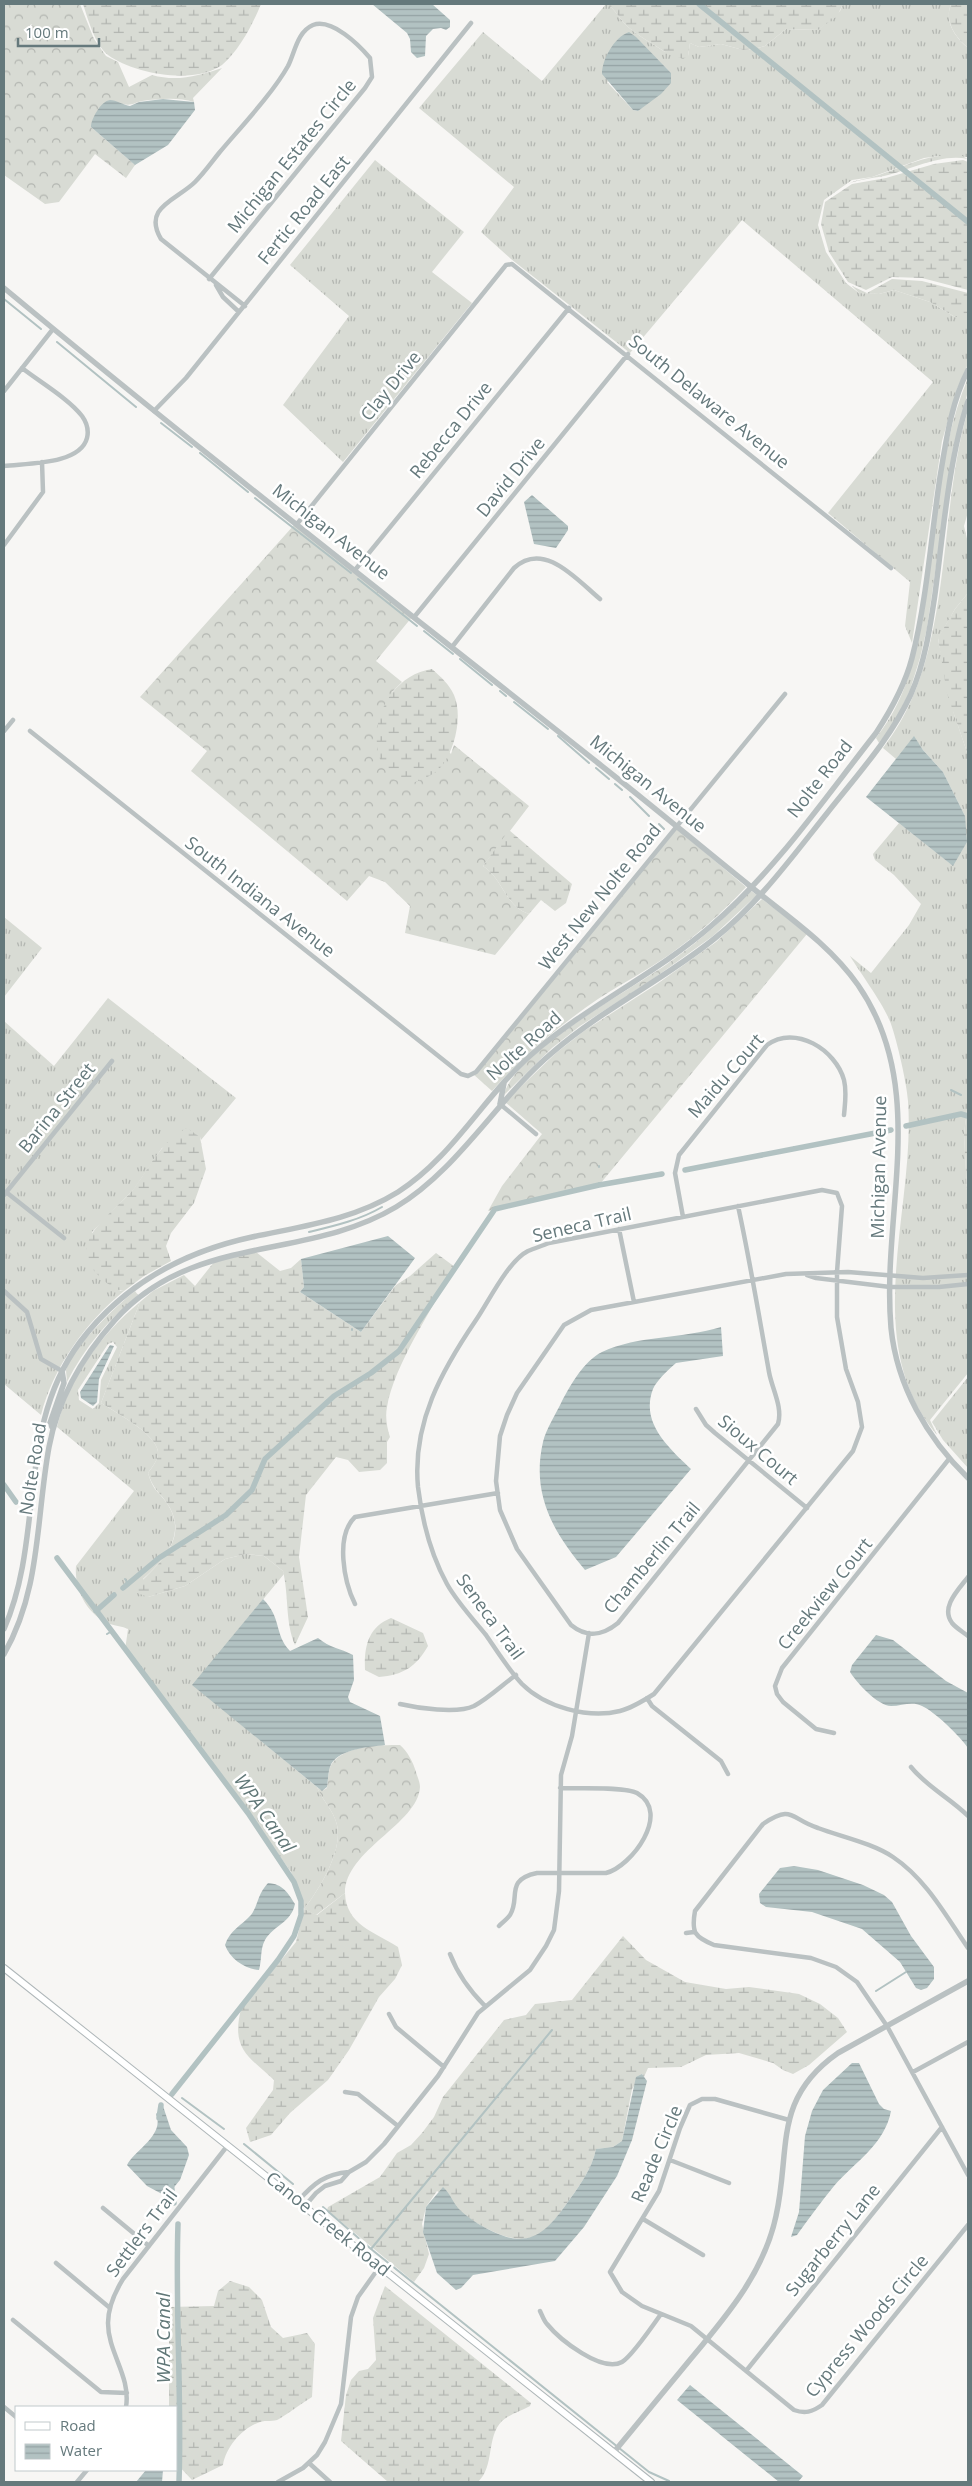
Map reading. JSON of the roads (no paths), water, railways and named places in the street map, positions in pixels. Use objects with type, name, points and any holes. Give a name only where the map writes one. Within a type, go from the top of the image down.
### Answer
[{"type":"main road","name":"Canoe Creek Road","points":[[4,1968],[651,2482]]},
{"type":"street","name":"Fertic Road East","points":[[154,411],[186,378],[245,306],[471,23]]},
{"type":"street","name":"Michigan Estates Circle","points":[[209,279],[372,77],[370,58],[335,28],[324,24],[314,25],[305,31],[285,72],[196,182],[168,201],[157,214],[156,231],[160,239],[215,284],[245,306]]},
{"type":"street","name":"South Delaware Avenue","points":[[506,265],[512,264],[520,268],[891,568]]},
{"type":"street","name":"Clay Drive","points":[[297,524],[506,265]]},
{"type":"street","name":"Michigan Estates Circle","points":[[215,284],[223,297],[239,312]]},
{"type":"street","name":"Michigan Avenue","points":[[4,288],[154,411],[415,616],[676,825],[761,896],[809,933],[840,961],[860,989],[888,1048],[894,1074],[899,1111],[897,1196],[890,1275],[891,1328],[903,1378],[923,1422],[949,1459],[968,1478]]},
{"type":"street","name":"Rebecca Drive","points":[[355,570],[569,308]]},
{"type":"street","points":[[4,391],[53,329]]},
{"type":"street","name":"David Drive","points":[[415,616],[628,354]]},
{"type":"street","points":[[4,466],[56,460],[76,453],[85,443],[88,428],[81,414],[22,368]]},
{"type":"street","name":"Nolte Road","points":[[4,1629],[19,1586],[26,1549],[37,1444],[46,1408],[62,1371],[78,1344],[118,1300],[146,1279],[178,1261],[212,1247],[330,1221],[363,1210],[399,1191],[426,1171],[445,1152],[506,1079],[563,1028],[672,957],[712,926],[751,887],[780,854],[876,733],[902,684],[917,635],[945,442],[953,410],[968,370]]},
{"type":"street","name":"Nolte Road","points":[[4,1654],[22,1615],[35,1564],[48,1455],[53,1429],[71,1381],[92,1347],[119,1316],[152,1289],[178,1274],[217,1258],[355,1226],[386,1213],[414,1196],[433,1181],[500,1104],[554,1051],[582,1029],[655,982],[716,938],[761,896],[886,740],[912,691],[923,660],[930,629],[956,450],[968,401]]},
{"type":"street","points":[[4,545],[43,492],[42,462]]},
{"type":"street","points":[[452,647],[514,568],[526,559],[540,557],[553,561],[600,598]]},
{"type":"street","name":"West New Nolte Road","points":[[476,1072],[784,694]]},
{"type":"street","points":[[4,731],[13,720]]},
{"type":"street","name":"South Indiana Avenue","points":[[30,731],[461,1074],[468,1076],[476,1072]]},
{"type":"street","name":"Maidu Court","points":[[684,1217],[675,1173],[679,1155],[767,1044],[775,1039],[791,1036],[803,1039],[832,1057],[845,1085],[844,1115]]},
{"type":"street","name":"Barina Street","points":[[5,1193],[112,1062]]},
{"type":"street","points":[[506,1079],[500,1104],[536,1134]]},
{"type":"street","name":"Seneca Trail","points":[[822,1190],[837,1193],[842,1206],[836,1280],[841,1344],[846,1370],[858,1402],[862,1427],[853,1451],[672,1674],[648,1698],[620,1711],[604,1713],[576,1711],[545,1700],[532,1692],[516,1676],[448,1585],[425,1528],[418,1486],[419,1446],[426,1415],[438,1382],[450,1359],[512,1266],[527,1251],[549,1243],[738,1206],[822,1190]]},
{"type":"street","points":[[5,1193],[64,1238]]},
{"type":"street","name":"Chamberlin Trail","points":[[589,1634],[606,1632],[618,1623],[749,1461],[774,1429],[780,1418],[779,1406],[770,1374],[754,1279],[738,1206]]},
{"type":"street","points":[[619,1229],[634,1302]]},
{"type":"street","points":[[305,2206],[320,2190],[341,2181],[349,2172],[366,2162],[398,2126],[444,2067],[474,2020],[486,2006],[530,1970],[554,1930],[557,1914],[559,1872],[560,1788],[589,1634],[583,1633],[571,1625],[534,1575],[508,1531],[500,1510],[497,1460],[500,1436],[517,1393],[553,1338],[564,1325],[576,1316],[592,1310],[786,1274],[837,1272],[923,1278],[968,1275]]},
{"type":"street","points":[[806,1274],[816,1278],[890,1286],[939,1287],[968,1284]]},
{"type":"street","points":[[4,1291],[27,1312],[41,1358],[62,1371],[64,1383],[50,1423],[53,1429]]},
{"type":"street","name":"Sioux Court","points":[[696,1409],[706,1425],[807,1508]]},
{"type":"street","name":"Creekview Court","points":[[834,1732],[816,1729],[783,1702],[777,1694],[777,1678],[949,1459]]},
{"type":"street","points":[[355,1604],[347,1589],[343,1540],[349,1523],[362,1515],[498,1493]]},
{"type":"street","points":[[28,1525],[39,1538]]},
{"type":"street","points":[[26,1549],[35,1564]]},
{"type":"street","points":[[968,1577],[950,1599],[949,1614],[952,1622],[968,1636]]},
{"type":"street","points":[[400,1704],[412,1707],[462,1709],[474,1705],[516,1676]]},
{"type":"street","points":[[648,1698],[652,1706],[721,1761],[728,1774]]},
{"type":"street","points":[[911,1767],[922,1781],[955,1803],[968,1816]]},
{"type":"street","points":[[499,1926],[510,1916],[514,1893],[521,1880],[528,1875],[559,1872],[606,1873],[616,1871],[645,1837],[652,1824],[651,1810],[644,1799],[632,1791],[560,1788]]},
{"type":"street","points":[[968,1948],[924,1884],[892,1856],[811,1826],[792,1815],[784,1813],[778,1814],[763,1824],[695,1911],[692,1925],[694,1932],[703,1940],[714,1945],[811,1958],[847,1973],[865,1990],[913,2072],[968,2175]]},
{"type":"street","points":[[686,1933],[694,1932]]},
{"type":"street","points":[[450,1954],[454,1966],[469,1989],[486,2006]]},
{"type":"street","points":[[614,2452],[736,2303],[767,2248],[778,2210],[784,2143],[789,2120],[802,2087],[821,2065],[886,2026],[968,1981]]},
{"type":"street","points":[[389,2014],[396,2027],[444,2067]]},
{"type":"street","points":[[913,2072],[968,2042]]},
{"type":"street","points":[[345,2092],[358,2094],[398,2126]]},
{"type":"street","name":"Reade Circle","points":[[708,2339],[683,2322],[642,2306],[622,2292],[610,2272],[659,2191],[685,2114],[690,2105],[702,2099],[715,2099],[789,2120]]},
{"type":"street","name":"Sugarberry Lane","points":[[746,2371],[942,2127]]},
{"type":"street","name":"Settlers Trail","points":[[126,2406],[127,2393],[124,2377],[108,2323],[114,2295],[123,2279],[228,2145]]},
{"type":"street","points":[[670,2160],[729,2183]]},
{"type":"street","points":[[298,2201],[318,2180],[338,2173],[349,2172]]},
{"type":"street","points":[[103,2208],[149,2246]]},
{"type":"street","points":[[643,2220],[682,2245],[703,2255]]},
{"type":"street","name":"Cypress Woods Circle","points":[[708,2339],[794,2410],[803,2413],[817,2409],[838,2386],[968,2225]]},
{"type":"street","points":[[56,2264],[110,2308]]},
{"type":"street","points":[[278,2482],[309,2463],[317,2456],[325,2442],[341,2404],[353,2310],[358,2297],[380,2266]]},
{"type":"street","points":[[540,2310],[547,2324],[583,2354],[599,2363],[613,2364],[623,2362],[661,2314]]},
{"type":"street","points":[[13,2320],[101,2392],[127,2393]]},
{"type":"street","points":[[4,2407],[15,2416]]},
{"type":"street","points":[[309,2463],[330,2482]]},
{"type":"street","points":[[77,2482],[84,2471]]},
{"type":"water","points":[[372,4],[432,4],[450,20],[450,27],[446,30],[441,28],[433,29],[426,36],[425,56],[417,58],[411,52],[410,39],[407,33]]},
{"type":"water","points":[[629,32],[671,73],[671,83],[661,94],[638,111],[633,110],[602,74],[604,62],[610,50],[618,39]]},
{"type":"water","points":[[163,99],[194,102],[195,110],[168,145],[135,165],[91,127],[97,111],[107,101],[112,100],[130,106],[139,102]]},
{"type":"water","points":[[532,495],[568,526],[568,530],[556,548],[534,544],[524,502]]},
{"type":"water","points":[[914,736],[923,750],[943,772],[965,816],[967,842],[953,866],[866,797]]},
{"type":"water","points":[[388,1236],[415,1258],[361,1332],[300,1292],[304,1287],[301,1259]]},
{"type":"water","points":[[721,1327],[723,1356],[676,1363],[663,1375],[655,1386],[650,1401],[650,1413],[659,1434],[691,1469],[616,1557],[585,1570],[554,1527],[543,1495],[540,1479],[540,1461],[544,1437],[566,1394],[589,1361],[602,1352],[630,1343],[691,1334]]},
{"type":"water","points":[[110,1345],[114,1346],[99,1379],[97,1402],[93,1406],[81,1398],[80,1392]]},
{"type":"water","points":[[263,1599],[273,1613],[285,1645],[290,1651],[318,1638],[353,1655],[354,1680],[348,1697],[350,1702],[380,1716],[385,1745],[354,1750],[339,1756],[330,1767],[327,1787],[322,1791],[192,1685]]},
{"type":"water","points":[[876,1635],[893,1640],[946,1681],[968,1693],[968,1748],[947,1725],[922,1706],[914,1704],[886,1705],[874,1698],[857,1682],[850,1672],[852,1665]]},
{"type":"water","points":[[794,1866],[818,1870],[863,1885],[884,1895],[892,1902],[911,1936],[934,1967],[934,1979],[927,1988],[921,1990],[916,1988],[900,1962],[862,1929],[812,1912],[766,1907],[760,1903],[759,1894],[780,1868]]},
{"type":"water","points":[[268,1883],[281,1887],[295,1904],[290,1916],[265,1940],[262,1947],[259,1970],[248,1968],[234,1959],[225,1945],[233,1932],[251,1915]]},
{"type":"water","points":[[852,2063],[859,2063],[879,2104],[884,2109],[891,2111],[888,2123],[876,2143],[834,2186],[797,2235],[791,2237],[799,2212],[805,2136],[812,2111],[823,2090]]},
{"type":"water","points":[[642,2074],[647,2081],[632,2140],[617,2176],[584,2227],[555,2261],[473,2275],[461,2288],[456,2290],[437,2273],[423,2232],[426,2207],[443,2187],[461,2211],[473,2221],[496,2233],[518,2239],[536,2235],[551,2223],[574,2193],[588,2172],[596,2149],[613,2147],[622,2141],[636,2077]]},
{"type":"water","points":[[163,2106],[171,2130],[187,2147],[189,2155],[180,2180],[170,2192],[167,2190],[162,2194],[147,2186],[127,2165],[153,2135],[158,2122],[156,2114]]},
{"type":"water","points":[[690,2385],[803,2476],[798,2482],[779,2482],[677,2400]]},
{"type":"water","points":[[145,2471],[163,2471],[162,2482],[136,2482]]},
{"type":"waterway","points":[[699,4],[968,222]]},
{"type":"waterway","points":[[4,299],[41,329]]},
{"type":"waterway","points":[[57,342],[136,407]]},
{"type":"waterway","points":[[161,423],[192,447]]},
{"type":"waterway","points":[[200,453],[248,492]]},
{"type":"waterway","points":[[255,498],[351,573]]},
{"type":"waterway","points":[[358,579],[417,626]]},
{"type":"waterway","points":[[424,631],[453,654]]},
{"type":"waterway","points":[[460,659],[492,685]]},
{"type":"waterway","points":[[500,691],[506,696]]},
{"type":"waterway","points":[[514,702],[548,729]]},
{"type":"waterway","points":[[558,736],[589,763]]},
{"type":"waterway","points":[[596,768],[609,779]]},
{"type":"waterway","points":[[615,784],[622,790]]},
{"type":"waterway","points":[[630,797],[649,816]]},
{"type":"waterway","points":[[659,824],[664,829]]},
{"type":"waterway","points":[[951,1090],[961,1095]]},
{"type":"waterway","points":[[906,1126],[961,1114],[968,1116]]},
{"type":"waterway","points":[[685,1170],[891,1130]]},
{"type":"waterway","points":[[123,1588],[159,1558],[226,1515],[252,1490],[265,1459],[334,1396],[371,1373],[399,1351],[495,1209],[599,1185],[662,1174]]},
{"type":"waterway","points":[[309,1232],[356,1219],[382,1207]]},
{"type":"waterway","name":"WPA Canal","points":[[4,1485],[16,1502]]},
{"type":"waterway","name":"WPA Canal","points":[[57,1558],[248,1813],[294,1882],[301,1901],[301,1915],[294,1936],[278,1960],[172,2094]]},
{"type":"waterway","points":[[125,1579],[128,1583]]},
{"type":"waterway","points":[[96,1611],[114,1595]]},
{"type":"waterway","name":"WPA Canal","points":[[107,1634],[112,1631]]},
{"type":"waterway","points":[[876,1991],[906,1972]]},
{"type":"waterway","points":[[323,2207],[371,2249],[552,2030]]},
{"type":"waterway","points":[[182,2098],[224,2129]]},
{"type":"waterway","name":"WPA Canal","points":[[159,2118],[161,2105]]},
{"type":"waterway","points":[[244,2144],[293,2184]]},
{"type":"waterway","name":"WPA Canal","points":[[171,2183],[174,2203]]},
{"type":"waterway","name":"WPA Canal","points":[[178,2224],[179,2482]]},
{"type":"waterway","points":[[371,2249],[649,2472],[669,2481]]}]
